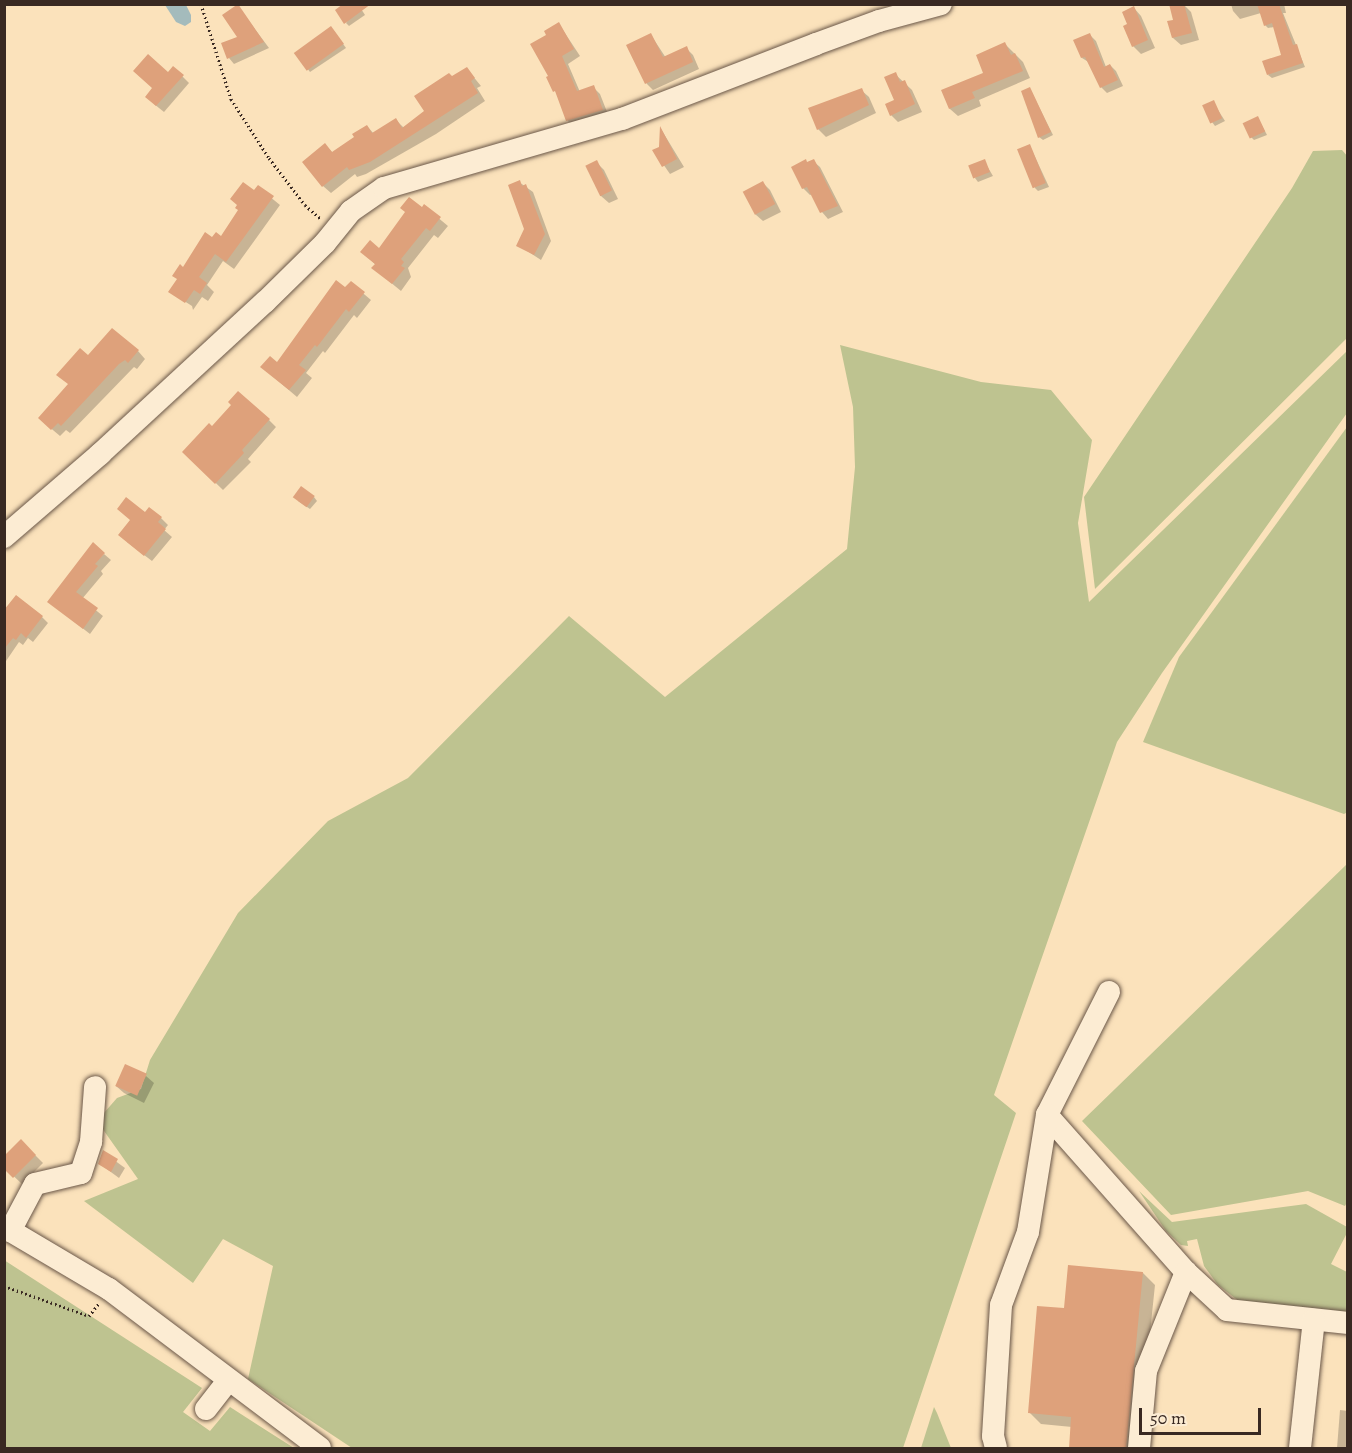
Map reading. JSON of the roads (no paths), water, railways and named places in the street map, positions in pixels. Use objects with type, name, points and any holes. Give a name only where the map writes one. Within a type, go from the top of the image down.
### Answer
[{"type":"street","points":[[4,537],[100,454],[265,302],[336,231],[351,211],[384,188],[622,119],[847,33],[941,4]]},
{"type":"street","points":[[996,1449],[993,1436],[1000,1305],[1028,1232],[1047,1115],[1109,992]]},
{"type":"street","points":[[95,1088],[91,1142],[81,1173],[35,1184],[7,1229],[109,1289],[320,1449]]},
{"type":"street","points":[[1047,1115],[1186,1272],[1227,1310],[1347,1323]]},
{"type":"street","points":[[1139,1449],[1146,1371],[1186,1272]]},
{"type":"street","points":[[1300,1449],[1314,1320]]},
{"type":"street","points":[[206,1410],[229,1380]]},
{"type":"water","points":[[165,5],[186,5],[191,15],[191,22],[185,26],[176,22]]}]
